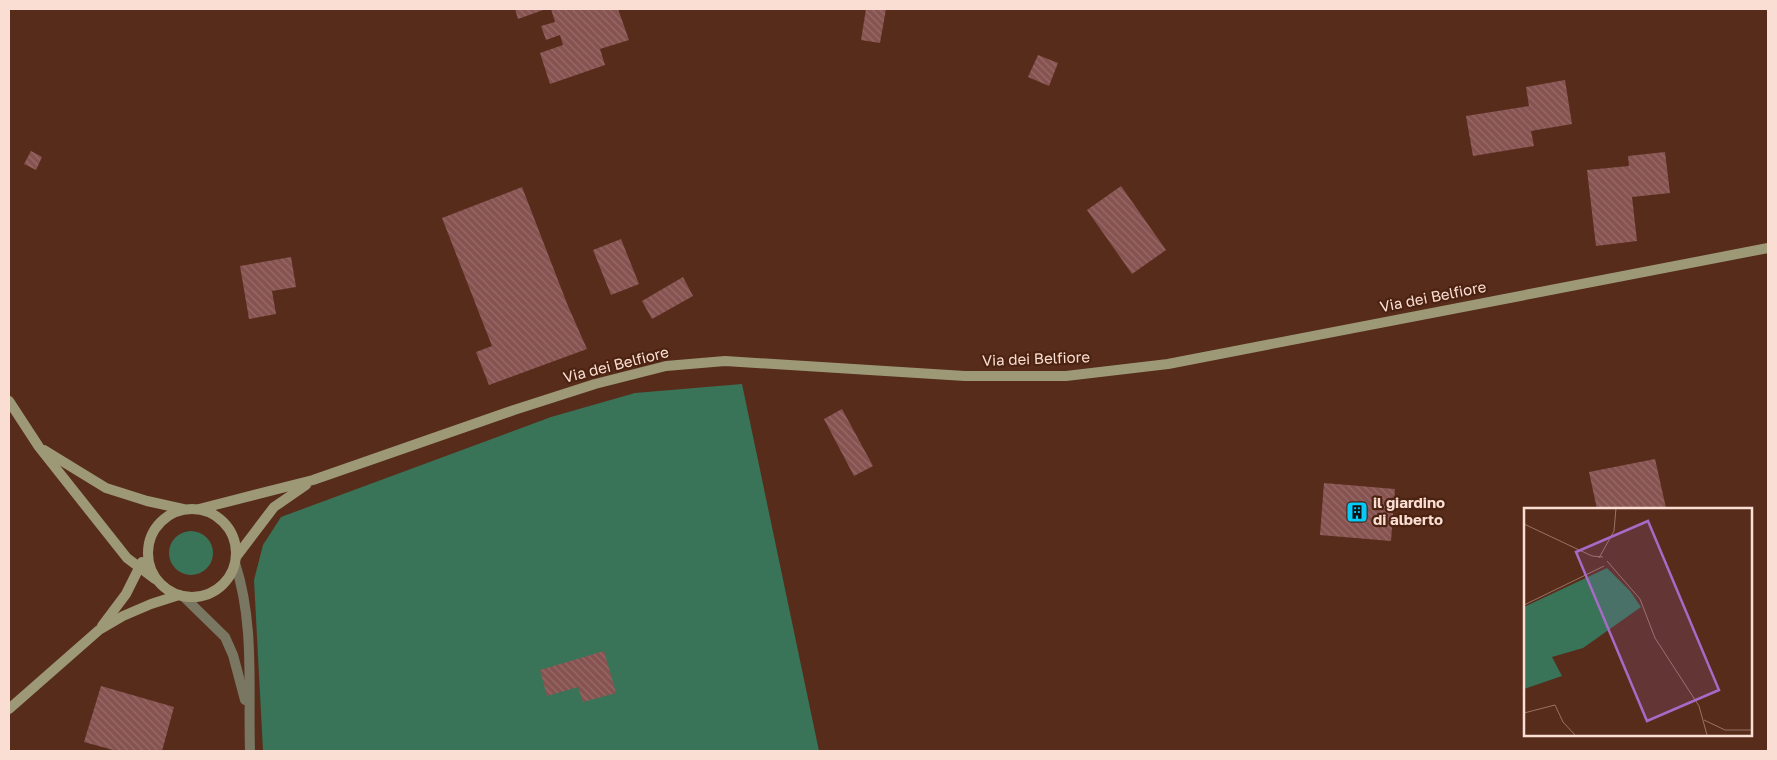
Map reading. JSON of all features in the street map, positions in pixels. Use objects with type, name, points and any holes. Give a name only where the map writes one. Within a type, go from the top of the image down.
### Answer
[{"type":"street","name":"Via dei Belfiore","points":[[313,480],[514,410],[595,384],[666,366],[725,361],[965,376],[1066,376],[1168,364],[1768,248]]},
{"type":"street","points":[[9,402],[39,447],[127,558],[165,588],[181,596],[225,637],[233,655],[249,715]]},
{"type":"street","points":[[39,447],[106,488],[147,501],[184,509],[199,509],[313,480]]},
{"type":"street","points":[[99,630],[151,604],[181,596],[196,597],[210,593],[221,586],[230,576],[236,560],[254,531],[274,507],[313,480]]},
{"type":"street","points":[[9,709],[99,630],[126,594],[140,567],[151,535],[159,523],[170,514],[184,509]]},
{"type":"street","points":[[199,509],[214,514],[227,525],[235,540],[236,560],[242,585],[249,642],[250,751]]},
{"type":"street","points":[[151,535],[148,547],[148,560],[152,572],[159,582]]},
{"type":"green space","points":[[742,384],[819,751],[263,751],[254,580],[263,545],[281,517],[551,417],[635,393]]},
{"type":"green space","points":[[191,531],[203,535],[209,541],[213,553],[209,565],[203,571],[191,575],[179,571],[173,565],[169,553],[173,541],[179,535]]},
{"type":"building","points":[[515,9],[546,9],[518,19]]},
{"type":"building","points":[[551,9],[618,9],[629,40],[600,49],[605,65],[550,84],[540,53],[563,45],[560,35],[546,40],[541,26],[555,22]]},
{"type":"building","points":[[866,9],[886,9],[880,43],[861,40]]},
{"type":"building","points":[[1038,55],[1058,63],[1049,86],[1028,77]]},
{"type":"building","points":[[1565,80],[1572,124],[1531,131],[1534,146],[1473,156],[1466,116],[1529,106],[1526,87]]},
{"type":"building","points":[[31,151],[42,157],[36,170],[24,164]]},
{"type":"building","points":[[1665,152],[1670,193],[1632,197],[1637,241],[1596,246],[1587,170],[1629,166],[1628,156]]},
{"type":"building","points":[[1121,186],[1166,250],[1132,274],[1087,210]]},
{"type":"building","points":[[522,187],[568,306],[587,349],[489,385],[476,352],[492,346],[442,218]]},
{"type":"building","points":[[621,239],[639,284],[611,295],[593,250]]},
{"type":"building","points":[[291,257],[296,287],[272,291],[276,314],[249,319],[240,266]]},
{"type":"building","points":[[683,277],[693,296],[652,319],[642,301]]},
{"type":"building","points":[[842,409],[873,466],[854,476],[824,419]]},
{"type":"building","points":[[1655,459],[1666,508],[1597,508],[1589,472]]},
{"type":"building","name":"il giardino di alberto","points":[[1324,483],[1395,489],[1391,541],[1320,535]]},
{"type":"building","points":[[604,651],[616,693],[583,702],[578,687],[547,696],[540,670]]},
{"type":"building","points":[[101,686],[174,707],[162,751],[117,751],[84,742]]},
{"type":"place","name":"il giardino di alberto","points":[[1357,512]]}]
